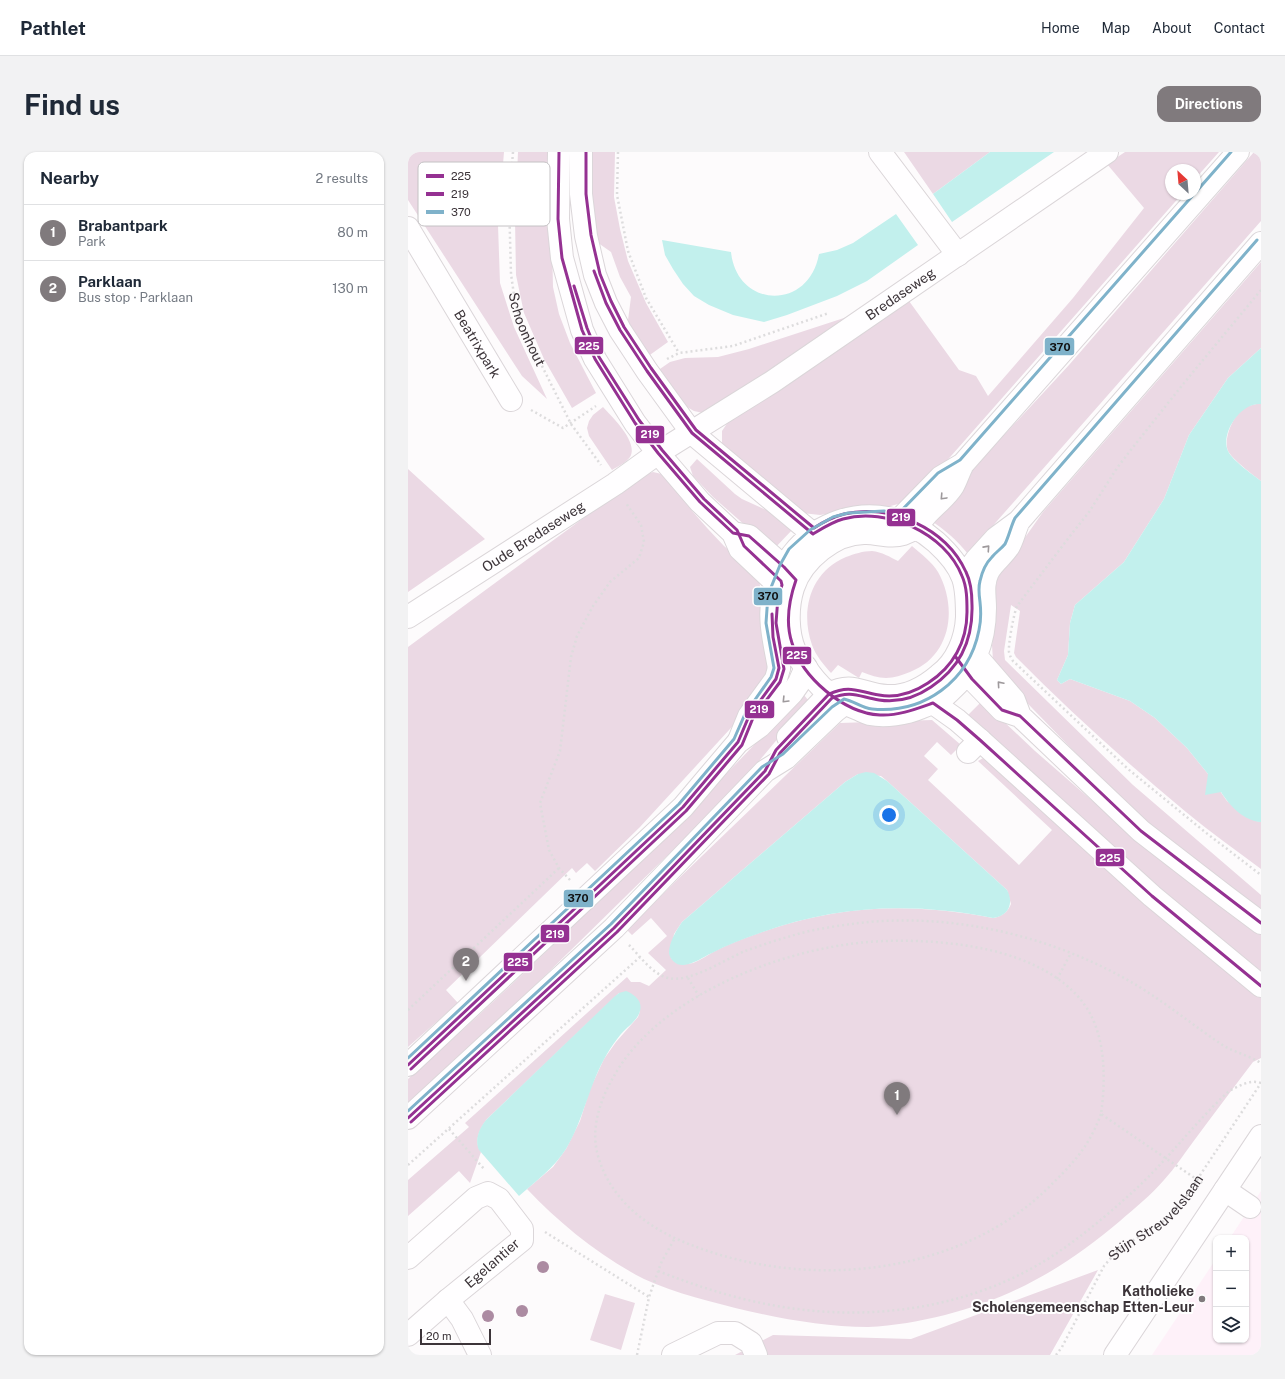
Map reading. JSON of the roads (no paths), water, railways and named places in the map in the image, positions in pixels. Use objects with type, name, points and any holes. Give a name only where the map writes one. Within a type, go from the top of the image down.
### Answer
[{"type":"main road","points":[[559,152],[558,219],[562,258],[582,330],[595,359],[635,423],[658,453],[700,502],[733,533],[740,549],[786,577],[793,589],[790,604],[790,630],[795,652],[818,684],[836,699],[870,714],[885,714],[913,711],[933,703],[949,693],[966,662],[982,639],[985,607],[983,586],[988,572],[994,562],[1009,546],[1018,521]]},
{"type":"main road","points":[[581,152],[581,194],[586,236],[598,282],[606,303],[620,330],[647,371],[692,433],[813,534]]},
{"type":"main road","points":[[880,152],[958,255]]},
{"type":"main road","name":"Bredaseweg","points":[[658,453],[772,382],[1107,152]]},
{"type":"main road","points":[[786,577],[806,564],[815,554],[827,545],[854,534],[903,534],[907,524],[953,486],[962,464],[1238,152]]},
{"type":"main road","name":"Beatrixpark","points":[[408,228],[511,400]]},
{"type":"main road","points":[[963,578],[976,560],[996,538],[1018,521],[1261,243]]},
{"type":"main road","name":"Oude Bredaseweg","points":[[408,617],[614,484],[658,453]]},
{"type":"main road","points":[[738,742],[749,716],[776,679],[779,668],[771,623],[773,596],[786,577],[793,552],[813,534],[834,522],[849,518],[884,516],[907,524],[930,537],[958,566],[963,578],[966,596],[966,628],[962,642],[966,662],[1014,700],[1020,716],[1141,831],[1261,923]]},
{"type":"main road","points":[[408,1118],[614,928],[765,771],[776,750],[836,699],[838,689],[849,688],[887,696],[900,695],[915,691],[928,684],[949,666],[966,662]]},
{"type":"main road","points":[[408,1065],[683,807],[738,742],[760,726],[792,693],[799,683],[806,667]]},
{"type":"main road","points":[[933,703],[957,720],[974,746],[1261,986]]},
{"type":"main road","points":[[1115,1355],[1261,1136]]},
{"type":"main road","points":[[1225,1190],[1250,1207]]},
{"type":"main road","name":"Egelantier","points":[[408,1258],[476,1198],[488,1193],[498,1199],[522,1229],[522,1240],[448,1300],[408,1335]]},
{"type":"main road","points":[[448,1300],[462,1319],[480,1355]]},
{"type":"main road","points":[[673,1355],[718,1333],[735,1333],[751,1343],[756,1355]]},
{"type":"water","points":[[990,152],[1054,152],[952,222],[933,194]]},
{"type":"water","points":[[896,214],[918,245],[867,281],[837,296],[764,322],[733,315],[709,305],[694,296],[683,284],[665,255],[662,240],[731,252],[736,271],[746,284],[759,293],[774,296],[788,293],[802,286],[813,273],[819,254],[837,250],[853,243]]},
{"type":"water","points":[[1261,348],[1261,404],[1246,408],[1240,413],[1230,428],[1226,444],[1230,455],[1261,481],[1261,822],[1243,816],[1221,792],[1205,795],[1208,774],[1187,748],[1155,718],[1130,701],[1070,679],[1061,684],[1057,680],[1068,655],[1070,623],[1075,605],[1124,562],[1164,499],[1189,435],[1228,378]]},
{"type":"water","points":[[866,772],[874,773],[887,781],[1007,890],[1010,904],[1009,908],[1003,915],[993,918],[963,913],[904,908],[846,912],[789,924],[760,933],[729,945],[688,964],[679,965],[672,960],[669,953],[670,945],[682,922],[845,782],[858,774]]},
{"type":"water","points":[[626,991],[635,996],[639,1001],[641,1007],[639,1014],[619,1036],[601,1065],[572,1138],[566,1149],[538,1180],[519,1196],[479,1150],[477,1137],[480,1129],[487,1119],[614,997],[619,993]]},
{"type":"place","name":"Parklaan","points":[[466,981]]},
{"type":"place","name":"Brabantpark","points":[[897,1115]]},
{"type":"place","name":"Katholieke Scholengemeenschap Etten-Leur","points":[[1202,1299]]}]
